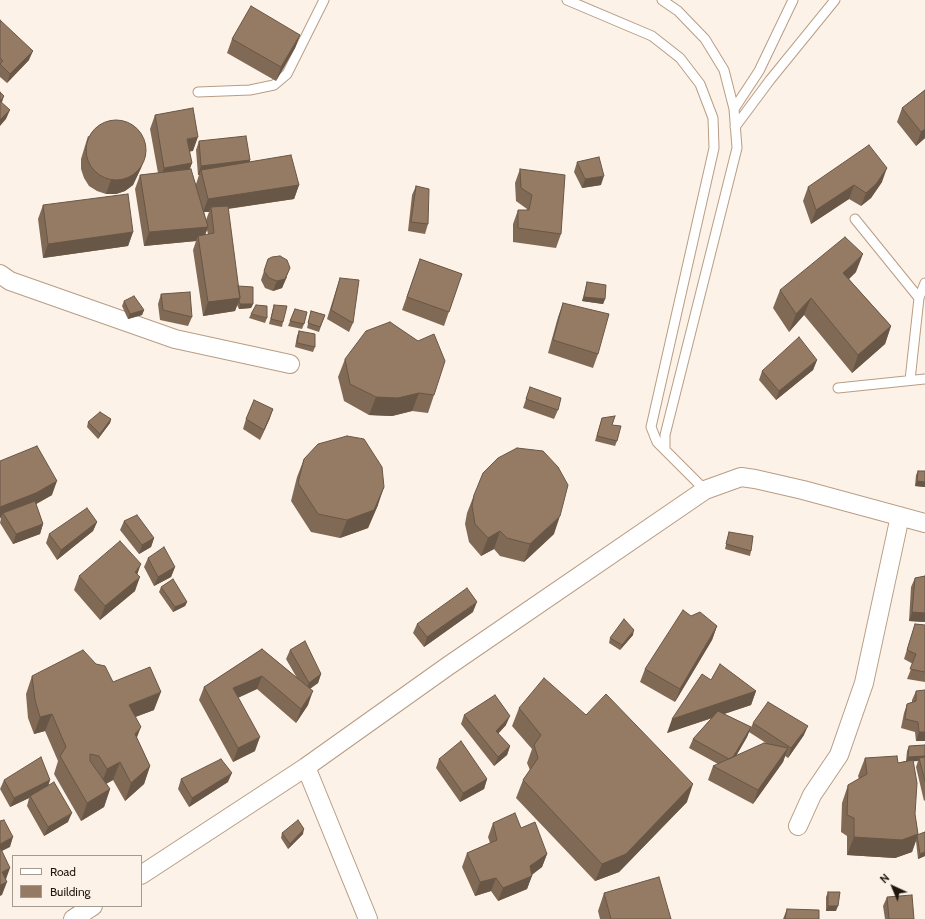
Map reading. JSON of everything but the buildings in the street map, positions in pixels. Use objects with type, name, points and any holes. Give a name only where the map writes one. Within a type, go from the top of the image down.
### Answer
[{"type":"street","points":[[0,274],[10,281],[175,339],[290,364]]},
{"type":"street","points":[[142,873],[306,767],[448,666],[705,490],[740,477],[755,479],[925,522]]},
{"type":"street","points":[[798,826],[812,795],[839,756],[864,683],[900,516]]},
{"type":"street","points":[[306,767],[368,919]]},
{"type":"street","points":[[73,919],[91,907]]},
{"type":"lane","points":[[198,92],[250,90],[274,85],[287,74],[324,0]]},
{"type":"lane","points":[[567,0],[652,36],[680,58],[700,84],[713,118],[714,148],[651,427],[652,434],[657,442],[705,490]]},
{"type":"lane","points":[[662,0],[678,11],[705,39],[724,70],[734,109],[737,148],[665,435],[665,450]]},
{"type":"lane","points":[[734,109],[759,71],[793,0]]},
{"type":"lane","points":[[735,127],[770,80],[835,0]]},
{"type":"lane","points":[[855,219],[919,298]]},
{"type":"lane","points":[[910,380],[919,298],[925,283]]},
{"type":"lane","points":[[838,388],[925,379]]},
{"type":"lane","points":[[652,434],[665,435]]}]
